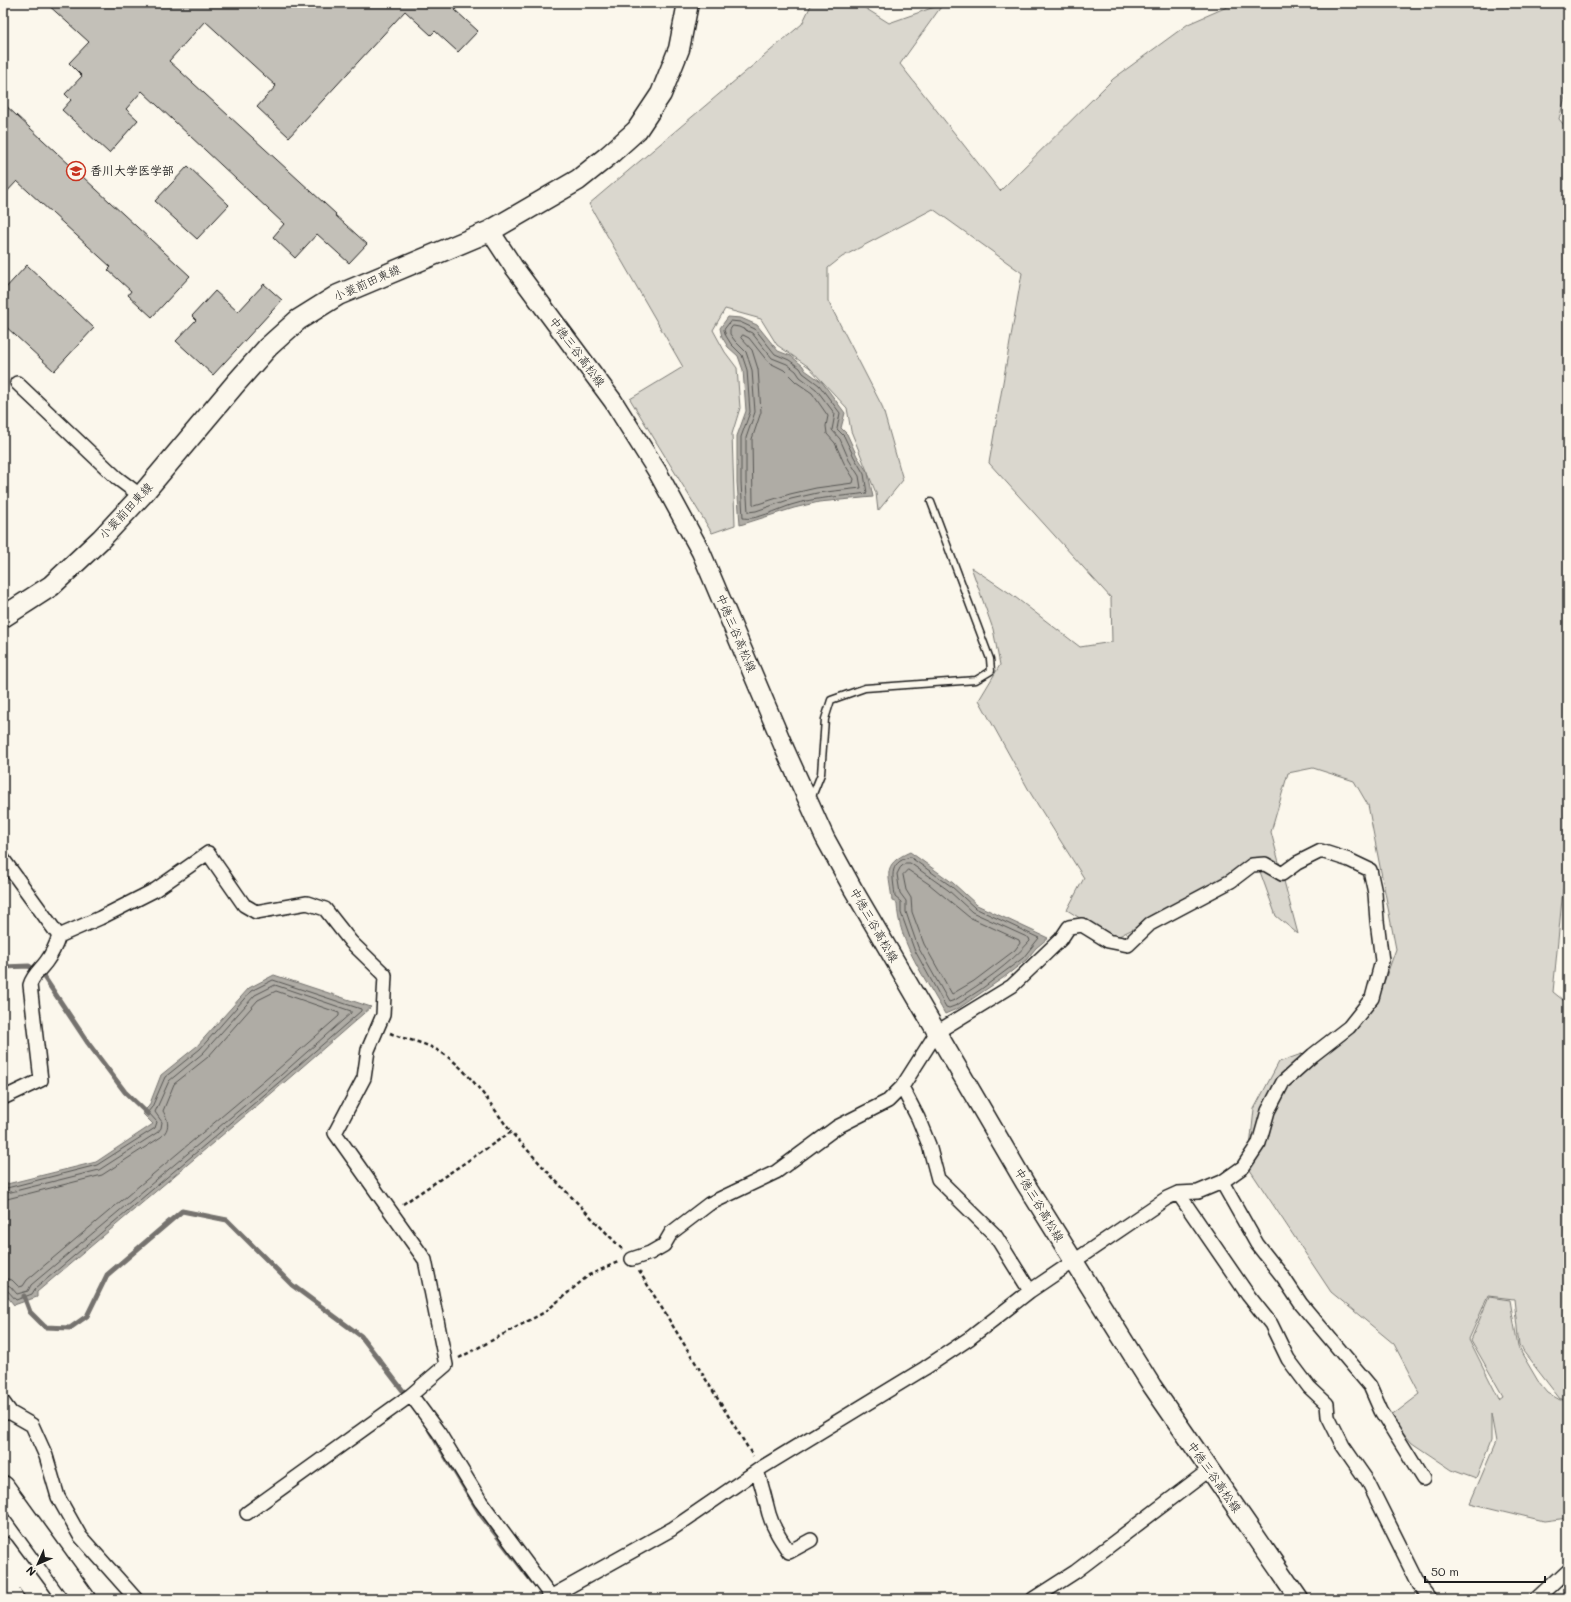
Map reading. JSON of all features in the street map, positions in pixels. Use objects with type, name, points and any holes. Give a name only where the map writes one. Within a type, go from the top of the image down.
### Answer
[{"type":"highway","points":[[3,1487],[84,1599]]},
{"type":"highway","points":[[3,1512],[68,1599]]},
{"type":"highway","points":[[40,1538],[93,1599]]},
{"type":"highway","points":[[3,1548],[41,1599]]},
{"type":"highway","points":[[3,1570],[23,1599]]},
{"type":"highway","points":[[3,1581],[12,1599]]},
{"type":"main road","name":"小蓑前田東線","points":[[3,618],[51,586],[101,539],[141,496],[268,347],[298,320],[338,294],[490,231],[578,180],[637,130],[661,94],[679,50],[688,3]]},
{"type":"main road","name":"中徳三谷高松線","points":[[490,231],[513,266],[614,401],[657,472],[701,552],[786,752],[826,838],[853,889],[1025,1183],[1073,1262],[1152,1386],[1299,1599]]},
{"type":"street","points":[[16,383],[117,478],[141,496]]},
{"type":"street","points":[[410,1394],[439,1433],[481,1502],[553,1598],[672,1529],[759,1470],[925,1368],[970,1338],[1030,1291],[1167,1198],[1178,1193],[1198,1192],[1222,1182],[1243,1168],[1259,1143],[1268,1111],[1283,1082],[1313,1055],[1349,1027],[1372,998],[1382,960],[1375,893],[1370,870],[1348,860],[1321,851],[1297,863],[1282,874],[1266,864],[1252,865],[1231,882],[1150,924],[1128,944],[1108,940],[1082,925],[1069,926],[1061,940],[1012,986],[937,1032],[902,1087],[888,1101],[837,1127],[776,1172],[709,1204],[671,1232],[664,1245],[650,1253],[631,1258]]},
{"type":"street","points":[[3,1098],[41,1080],[30,985],[32,978],[47,961],[59,936],[100,918],[155,890],[208,853],[244,905],[256,912],[307,903],[325,909],[351,942],[385,975],[383,1015],[368,1050],[364,1078],[335,1133],[424,1260],[446,1365],[410,1394],[247,1513]]},
{"type":"street","points":[[3,860],[59,936]]},
{"type":"street","points":[[902,1087],[918,1118],[929,1145],[938,1179],[995,1234],[1030,1291]]},
{"type":"street","points":[[1222,1182],[1257,1244],[1283,1277],[1301,1304],[1370,1386],[1381,1411],[1423,1479]]},
{"type":"street","points":[[1178,1193],[1248,1295],[1271,1324],[1292,1364],[1309,1387],[1327,1404],[1328,1416],[1343,1446],[1368,1482],[1417,1580],[1430,1599]]},
{"type":"street","points":[[3,1402],[7,1413],[32,1425],[46,1456],[58,1497],[80,1536],[136,1599]]},
{"type":"street","points":[[759,1470],[769,1515],[778,1536],[789,1552],[811,1540]]},
{"type":"street","points":[[1033,1599],[1075,1572],[1209,1470]]},
{"type":"street","points":[[1537,1599],[1568,1570]]},
{"type":"lane","points":[[809,802],[821,774],[825,719],[831,700],[865,688],[976,680],[991,671],[990,659],[931,502]]},
{"type":"path","points":[[378,1027],[393,1034],[432,1047],[453,1061],[475,1083],[511,1132],[556,1181],[631,1258],[759,1470]]},
{"type":"path","points":[[390,1212],[511,1132]]},
{"type":"path","points":[[446,1365],[545,1312],[589,1275],[631,1258]]},
{"type":"shaded area","points":[[812,3],[857,3],[889,23],[943,4],[900,64],[1000,191],[1113,79],[1188,24],[1236,3],[1534,3],[1568,7],[1568,86],[1559,119],[1568,130],[1568,890],[1563,889],[1553,992],[1568,1004],[1568,1398],[1560,1399],[1519,1346],[1514,1299],[1488,1296],[1469,1339],[1499,1399],[1503,1396],[1471,1340],[1489,1297],[1510,1300],[1518,1347],[1538,1381],[1548,1393],[1560,1400],[1568,1399],[1568,1518],[1544,1521],[1470,1503],[1496,1442],[1491,1414],[1491,1441],[1476,1479],[1452,1470],[1412,1443],[1390,1417],[1420,1394],[1394,1344],[1331,1292],[1248,1167],[1254,1109],[1279,1062],[1324,1046],[1377,1002],[1396,949],[1368,805],[1354,781],[1313,768],[1288,773],[1271,832],[1298,934],[1276,916],[1258,866],[1113,939],[1067,910],[1084,878],[1031,794],[979,700],[1000,665],[993,629],[971,567],[1011,594],[1080,647],[1112,642],[1111,598],[989,463],[1022,273],[933,209],[842,257],[828,268],[828,301],[882,406],[903,480],[878,511],[876,493],[851,431],[847,408],[809,367],[777,345],[761,319],[725,309],[713,330],[725,352],[737,368],[740,408],[732,434],[735,525],[712,533],[630,399],[683,367],[589,204],[802,24]]},
{"type":"water","points":[[728,317],[741,318],[757,325],[778,351],[791,356],[803,366],[805,370],[822,382],[845,413],[841,428],[847,434],[857,456],[868,473],[873,497],[819,502],[794,508],[740,525],[737,482],[737,436],[746,411],[743,370],[738,356],[728,347],[722,337],[720,328]]},
{"type":"water","points":[[910,852],[953,883],[977,905],[1048,938],[1036,948],[1026,960],[1003,978],[959,1008],[945,1014],[908,947],[902,932],[897,903],[892,901],[889,877],[891,866],[894,861]]},
{"type":"water","points":[[274,975],[371,1007],[37,1292],[37,1297],[14,1305],[3,1291],[3,1185],[96,1162],[153,1124],[142,1113],[149,1106],[161,1075],[197,1046],[249,988]]},
{"type":"building","points":[[46,3],[461,3],[455,10],[478,31],[458,52],[435,31],[431,35],[405,11],[289,137],[257,107],[276,86],[205,21],[169,61],[367,244],[349,263],[317,234],[295,258],[273,237],[284,224],[142,91],[126,109],[138,120],[109,153],[62,110],[71,100],[65,94],[82,76],[69,63],[89,42]]},
{"type":"building","points":[[3,103],[190,276],[152,317],[128,295],[131,291],[108,270],[111,267],[17,181],[3,196]]},
{"type":"building","points":[[188,166],[229,205],[197,239],[155,201]]},
{"type":"building","points":[[27,265],[94,328],[54,371],[3,324],[3,291]]},
{"type":"building","points":[[264,284],[282,300],[213,375],[176,341],[196,320],[192,316],[215,291],[238,312]]},
{"type":"waterway","points":[[3,967],[29,966],[44,977],[88,1043],[125,1092],[148,1114]]},
{"type":"waterway","points":[[24,1296],[30,1312],[45,1327],[70,1328],[87,1316],[107,1275],[182,1211],[227,1220],[292,1285],[361,1336],[407,1396]]},
{"type":"waterway","points":[[430,1431],[481,1515],[532,1581]]},
{"type":"place","name":"香川大学医学部","points":[[76,171]]}]
